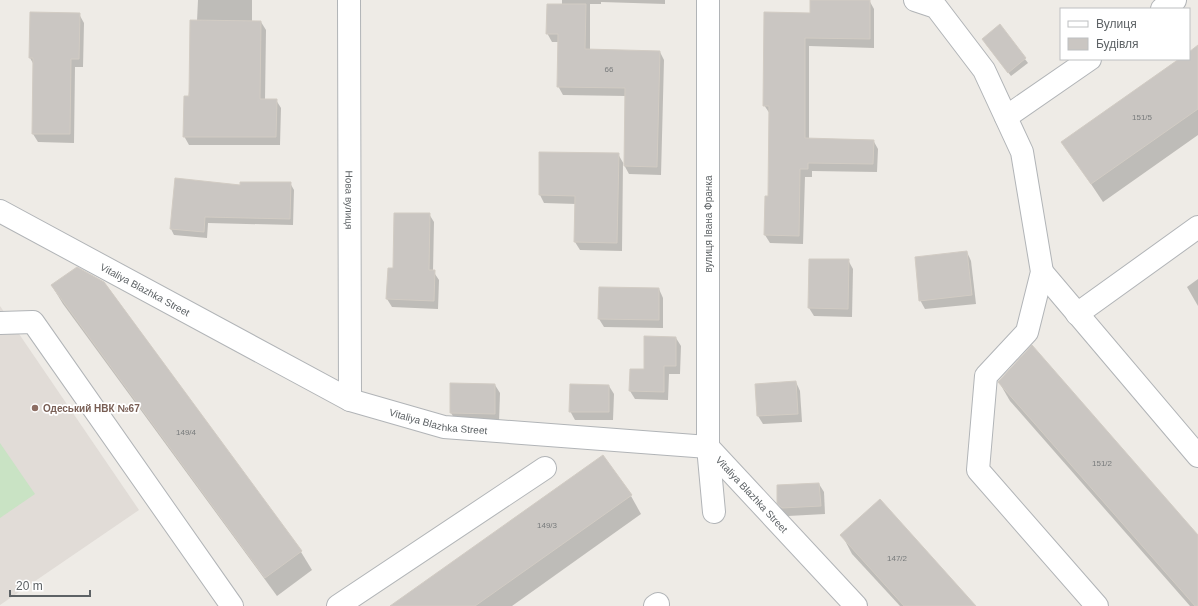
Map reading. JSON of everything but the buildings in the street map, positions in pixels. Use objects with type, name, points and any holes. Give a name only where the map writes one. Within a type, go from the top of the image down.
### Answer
[{"type":"street","name":"Нова вулиця","points":[[349,0],[350,400]]},
{"type":"street","name":"вулиця Івана Франка","points":[[708,0],[708,447],[714,512]]},
{"type":"street","points":[[915,0],[942,4],[984,70],[1006,117],[1022,152],[1042,272],[1027,332],[986,376],[978,470],[1097,606]]},
{"type":"street","points":[[1163,8],[1175,0]]},
{"type":"street","points":[[1006,117],[1089,60]]},
{"type":"street","name":"Vitaliya Blazhka Street","points":[[0,211],[350,400],[444,427],[708,447],[856,606]]},
{"type":"street","points":[[1077,314],[1198,227]]},
{"type":"street","points":[[1042,272],[1198,456]]},
{"type":"street","points":[[0,323],[32,322],[232,606]]},
{"type":"street","points":[[338,606],[544,468]]},
{"type":"shaded area","name":"Одеський НВК №67","points":[[0,306],[139,510],[0,605]]},
{"type":"green space","points":[[0,443],[35,494],[0,518]]},
{"type":"place","name":"Одеський НВК №67","points":[[35,408]]}]
